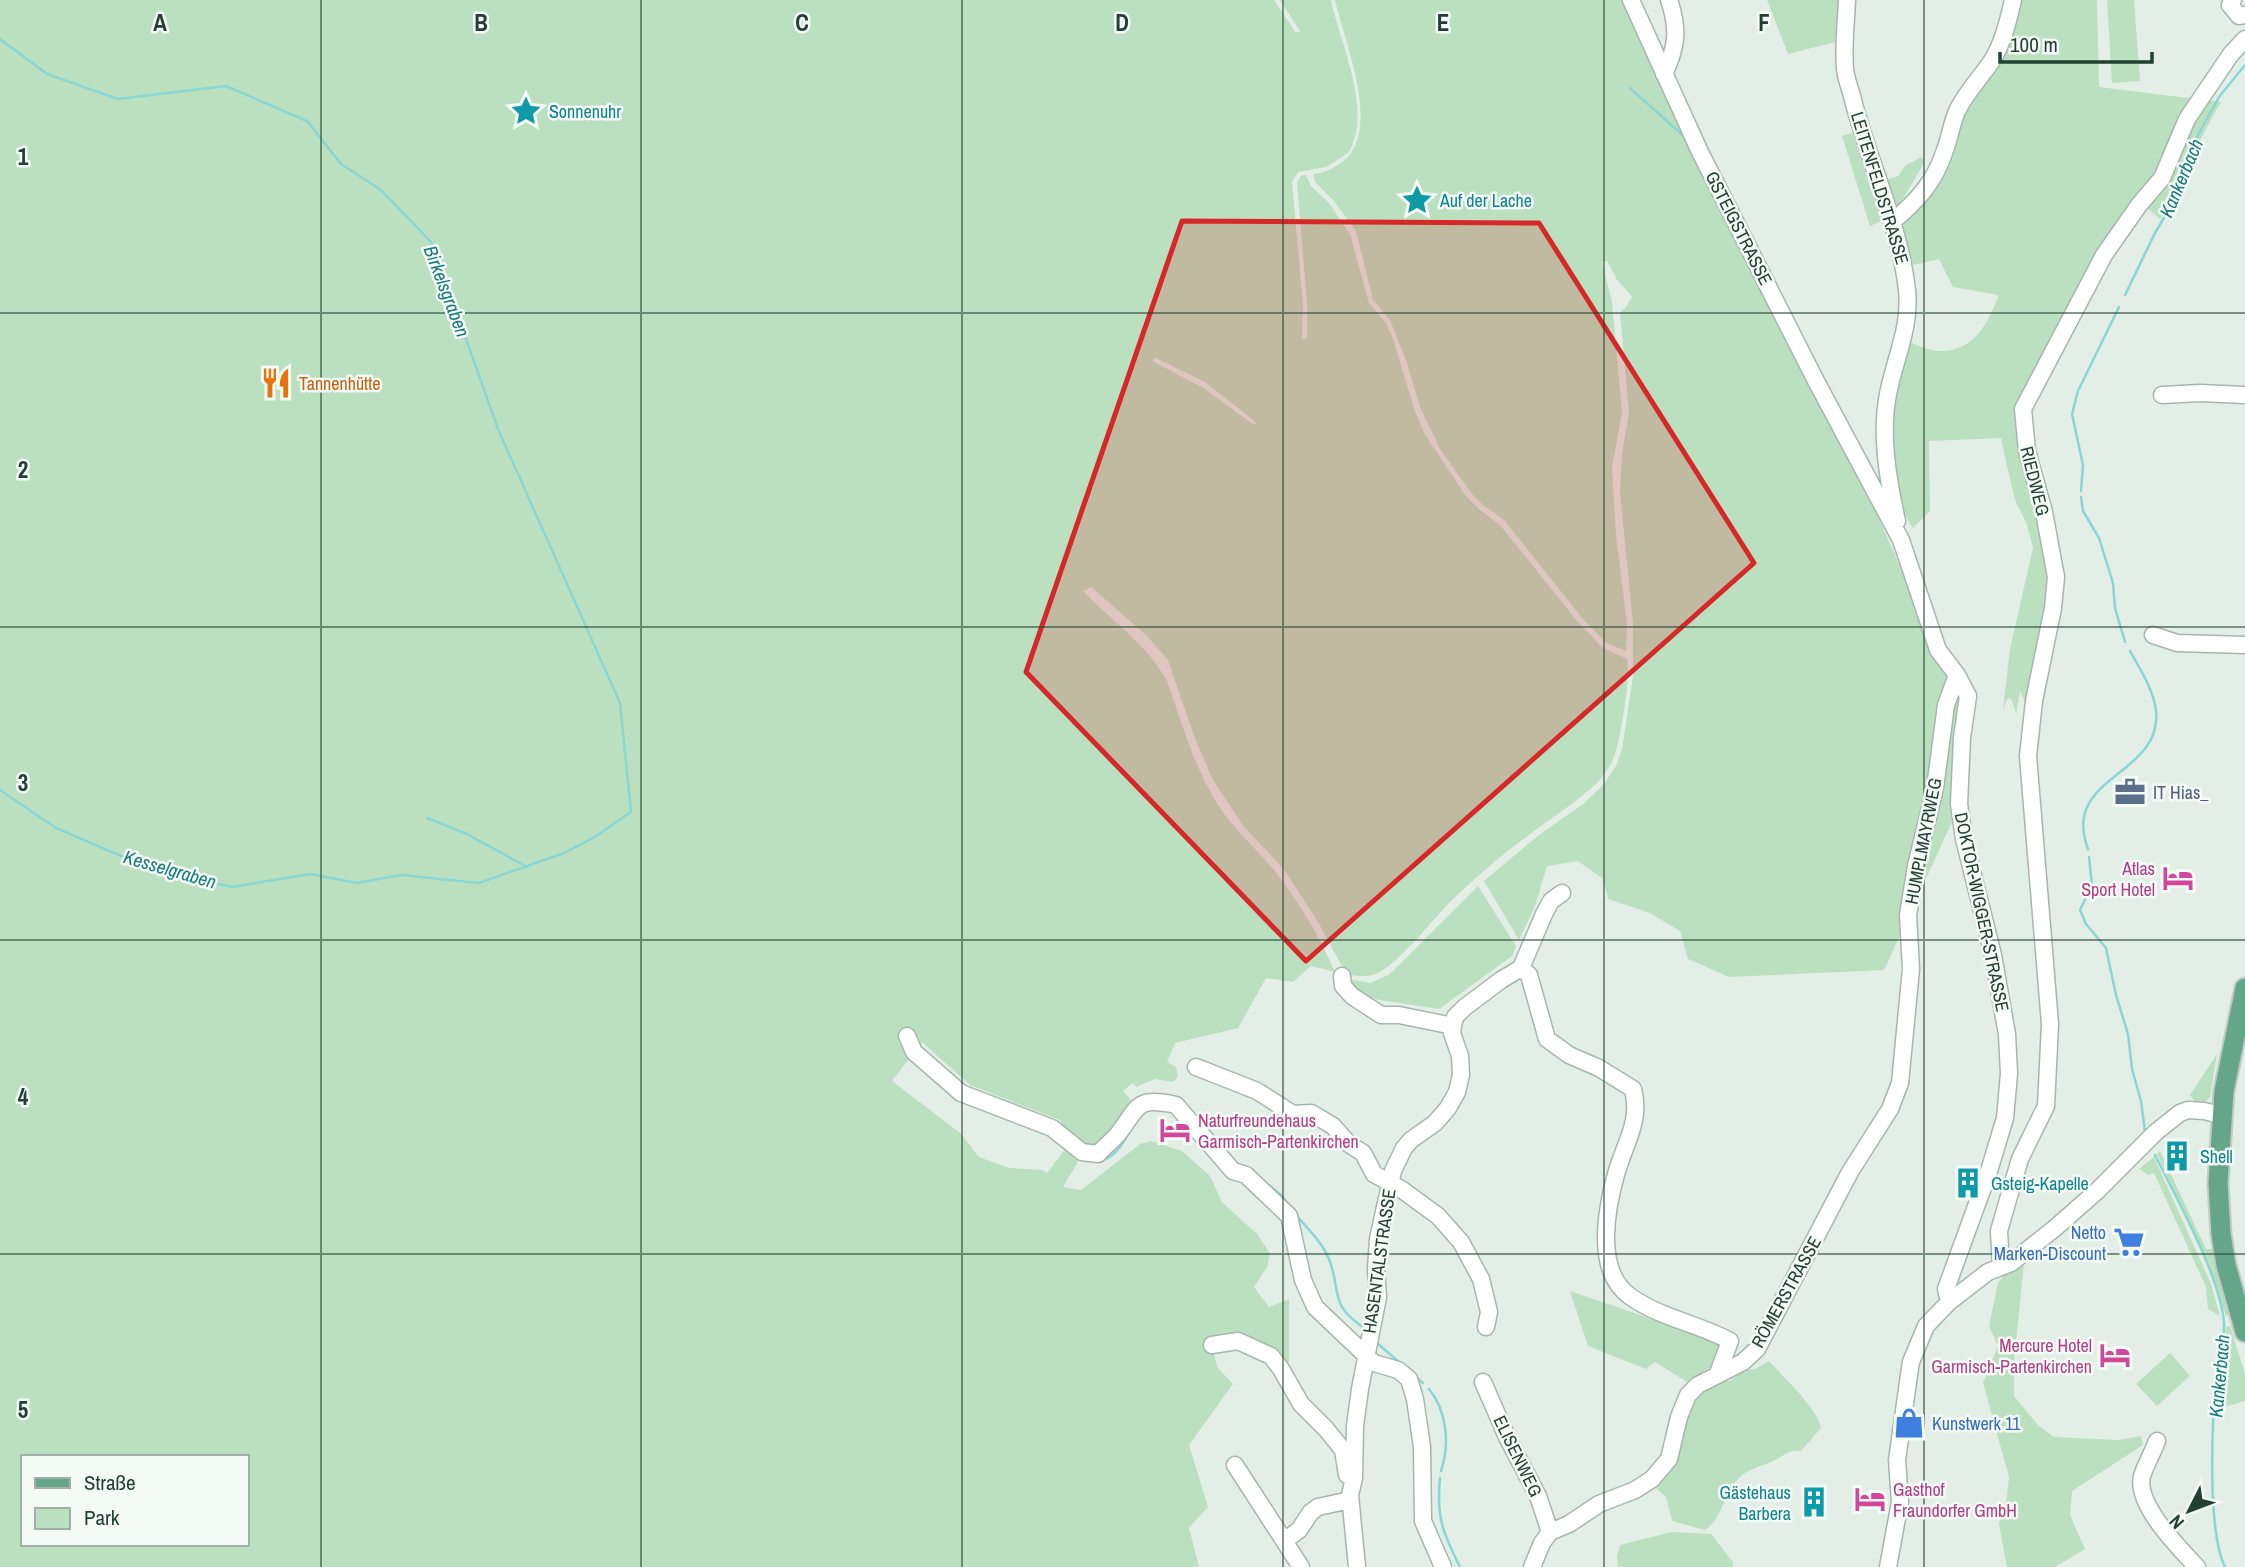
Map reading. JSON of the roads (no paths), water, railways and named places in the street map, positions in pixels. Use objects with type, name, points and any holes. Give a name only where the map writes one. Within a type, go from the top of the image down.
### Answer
[{"type":"main road","points":[[2245,988],[2243,1015],[2224,1091],[2221,1115],[2218,1207],[2226,1265],[2240,1293],[2245,1332]]},
{"type":"street","name":"GSTEIGSTRASSE","points":[[1631,0],[1700,152],[1816,381]]},
{"type":"street","points":[[1664,74],[1675,51],[1674,18],[1669,0]]},
{"type":"street","name":"LEITENFELDSTRASSE","points":[[1847,0],[1845,72],[1904,267],[1909,313],[1888,394],[1885,419],[1890,489],[1901,540]]},
{"type":"street","points":[[1892,222],[1923,194],[1931,183],[1941,163],[1956,112],[1972,84],[1992,60],[2005,30],[2013,0]]},
{"type":"street","points":[[2233,0],[2230,5],[2234,11],[2239,16],[2245,15]]},
{"type":"street","name":"RIEDWEG","points":[[2001,1267],[1999,1231],[2021,1159],[2046,1106],[2050,1024],[2028,756],[2034,701],[2053,607],[2056,577],[2044,512],[2024,435],[2023,409],[2104,255],[2139,205],[2162,178],[2187,119],[2231,54],[2245,39]]},
{"type":"street","name":"DOKTOR-WIGGER-STRASSE","points":[[1816,381],[1901,540],[1938,650],[1957,675],[1968,696],[1962,738],[1959,804],[1964,839],[1993,955],[2007,1034],[2009,1074],[2005,1118],[1989,1171],[1946,1289],[1950,1302]]},
{"type":"street","points":[[2162,395],[2245,395]]},
{"type":"street","points":[[2153,635],[2177,643],[2245,645]]},
{"type":"street","name":"HUMPLMAYRWEG","points":[[1878,1129],[1900,1083],[1911,969],[1908,915],[1916,866],[1935,788],[1946,705],[1957,675]]},
{"type":"street","points":[[1342,976],[1343,986],[1352,996],[1381,1015],[1399,1015],[1452,1026],[1455,1017],[1465,1007],[1501,979],[1521,968],[1551,901],[1562,893]]},
{"type":"street","points":[[1521,968],[1529,975],[1547,1039],[1569,1055],[1599,1068],[1633,1088],[1637,1113],[1617,1171],[1606,1239],[1615,1283],[1632,1297],[1730,1341],[1751,1356]]},
{"type":"street","name":"HASENTALSTRASSE","points":[[1350,1497],[1354,1478],[1355,1426],[1365,1356],[1376,1313],[1378,1239],[1389,1184],[1404,1148],[1442,1116],[1457,1092],[1461,1075],[1460,1056],[1452,1026]]},
{"type":"street","points":[[907,1036],[914,1052],[961,1093],[1052,1128],[1083,1152],[1098,1154],[1118,1133],[1133,1110],[1142,1104],[1163,1102],[1176,1105],[1233,1171],[1246,1175],[1289,1216],[1303,1280],[1315,1307],[1345,1333],[1365,1356],[1377,1364],[1404,1373],[1412,1385],[1422,1447],[1423,1521],[1443,1567]]},
{"type":"street","points":[[1196,1067],[1257,1091],[1293,1114],[1311,1113],[1333,1126],[1349,1144],[1363,1153],[1368,1160],[1369,1169],[1431,1211],[1455,1233],[1481,1279],[1489,1312],[1486,1327]]},
{"type":"street","points":[[1888,1567],[1899,1502],[1897,1460],[1911,1362],[1926,1326],[1950,1302],[1988,1272],[2011,1263],[2055,1228],[2110,1179],[2156,1132],[2180,1113],[2188,1110],[2221,1115]]},
{"type":"street","name":"RÖMERSTRASSE","points":[[1550,1532],[1569,1524],[1599,1504],[1635,1490],[1652,1479],[1669,1459],[1679,1417],[1688,1395],[1698,1385],[1751,1356],[1765,1337],[1850,1172],[1878,1129]]},
{"type":"street","points":[[1212,1345],[1238,1341],[1271,1356],[1301,1404],[1343,1450],[1357,1567]]},
{"type":"street","points":[[1718,1373],[1730,1341]]},
{"type":"street","name":"ELISENWEG","points":[[1483,1382],[1507,1437],[1538,1496],[1550,1532]]},
{"type":"street","points":[[2157,1441],[2142,1477],[2143,1494],[2169,1536],[2197,1567]]},
{"type":"street","points":[[1235,1465],[1301,1567]]},
{"type":"street","points":[[1284,1541],[1299,1530],[1318,1507],[1350,1497]]},
{"type":"street","points":[[1532,1567],[1550,1532]]},
{"type":"waterway","name":"Birkelsgraben","points":[[0,39],[47,74],[118,99],[226,86],[307,121],[341,164],[381,190],[432,243],[498,429],[620,703],[631,812],[593,838],[564,853],[479,883],[401,875],[357,883],[310,874],[232,887],[178,875],[128,859],[56,828],[0,790]]},
{"type":"waterway","name":"Kankerbach","points":[[2125,295],[2176,197],[2199,133],[2219,97],[2245,65]]},
{"type":"waterway","points":[[1630,88],[1687,139]]},
{"type":"waterway","name":"Kankerbach","points":[[2081,491],[2083,465],[2072,414],[2078,391],[2119,307]]},
{"type":"waterway","name":"Kankerbach","points":[[2081,497],[2083,511],[2099,538],[2113,583],[2115,608],[2125,642]]},
{"type":"waterway","name":"Kankerbach","points":[[2088,849],[2083,825],[2088,805],[2099,790],[2144,750],[2154,732],[2156,710],[2152,694],[2130,651]]},
{"type":"waterway","points":[[427,818],[465,833],[527,867]]},
{"type":"waterway","name":"Kankerbach","points":[[2089,857],[2092,885],[2080,910],[2086,924],[2106,948],[2128,1034],[2145,1132]]},
{"type":"waterway","points":[[1100,1160],[1114,1154],[1129,1133]]},
{"type":"waterway","name":"Kankerbach","points":[[2155,1155],[2196,1238],[2221,1305],[2224,1330],[2216,1381],[2212,1476],[2215,1528],[2225,1567]]},
{"type":"waterway","points":[[1257,1175],[1288,1204]]},
{"type":"waterway","points":[[1296,1215],[1326,1253],[1338,1297],[1345,1311],[1364,1328]]},
{"type":"waterway","points":[[1376,1342],[1400,1363]]},
{"type":"waterway","points":[[1415,1376],[1423,1383]]},
{"type":"waterway","points":[[1429,1389],[1440,1407],[1445,1428],[1441,1471]]},
{"type":"waterway","points":[[1440,1478],[1439,1504],[1442,1524],[1460,1567]]},
{"type":"place","name":"Sonnenuhr","points":[[526,111]]},
{"type":"place","name":"Auf der Lache","points":[[1417,200]]},
{"type":"place","name":"Tannenhütte","points":[[276,383]]},
{"type":"place","name":"IT Hias_","points":[[2130,792]]},
{"type":"place","name":"Atlas Sport Hotel","points":[[2178,878]]},
{"type":"place","name":"Naturfreundehaus Garmisch-Partenkirchen","points":[[1175,1130]]},
{"type":"place","name":"Shell","points":[[2177,1156]]},
{"type":"place","name":"Gsteig-Kapelle","points":[[1968,1183]]},
{"type":"place","name":"Netto Marken-Discount","points":[[2129,1242]]},
{"type":"place","name":"Mercure Hotel Garmisch-Partenkirchen","points":[[2115,1355]]},
{"type":"place","name":"Kunstwerk 11","points":[[1909,1423]]},
{"type":"place","name":"Gasthof Fraundorfer GmbH","points":[[1870,1499]]},
{"type":"place","name":"Gästehaus Barbera","points":[[1814,1502]]},
{"type":"water label","name":"Kesselgraben","points":[[170,869]]}]
